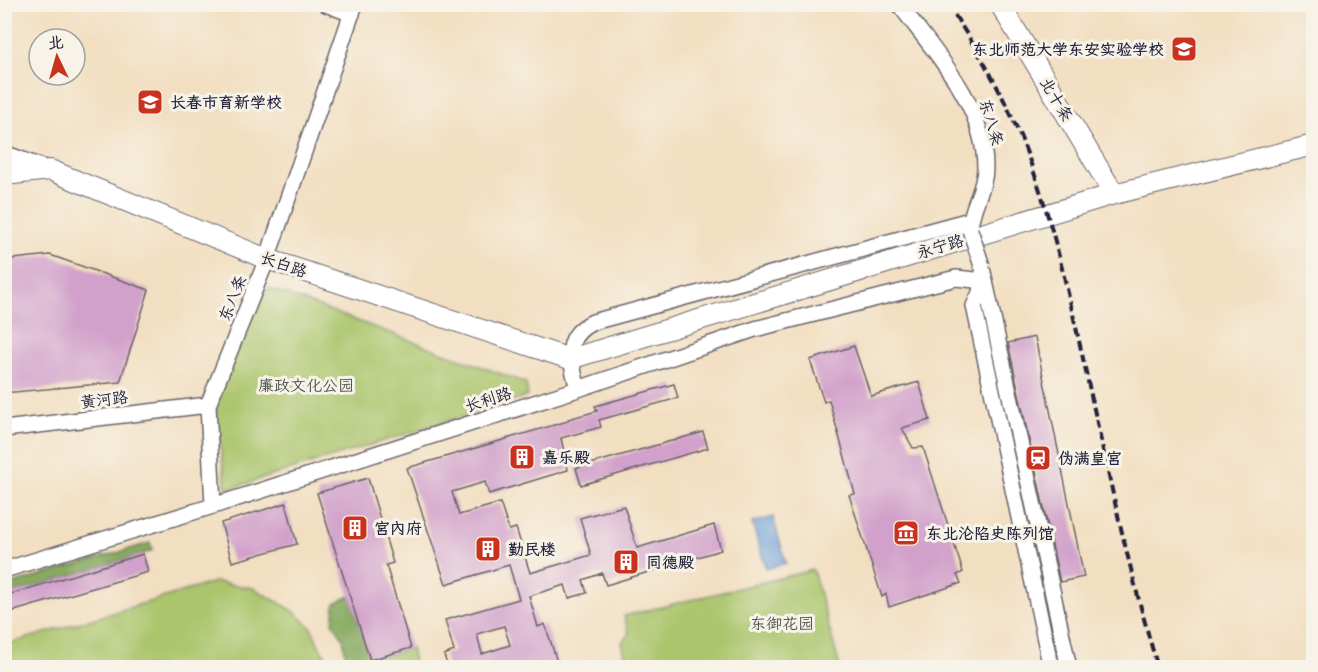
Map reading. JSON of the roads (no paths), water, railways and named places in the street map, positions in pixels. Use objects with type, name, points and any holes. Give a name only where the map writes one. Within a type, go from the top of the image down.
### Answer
[{"type":"main road","name":"北十条","points":[[1000,4],[1114,194]]},
{"type":"main road","name":"永宁路","points":[[570,358],[1114,194],[1314,145]]},
{"type":"main road","name":"长白路","points":[[50,170],[267,259],[570,358]]},
{"type":"main road","points":[[4,175],[50,170]]},
{"type":"street","points":[[326,4],[353,10]]},
{"type":"street","name":"东八条","points":[[899,4],[962,90],[974,115],[982,144],[985,168],[983,188],[970,225]]},
{"type":"street","name":"东八条","points":[[213,506],[208,405],[267,259],[353,10]]},
{"type":"street","name":"长白路","points":[[4,153],[50,170]]},
{"type":"street","points":[[578,390],[570,358],[572,338],[582,328],[593,322],[970,225],[983,274],[1069,668]]},
{"type":"street","points":[[983,274],[974,306],[1051,668]]},
{"type":"street","name":"长利路","points":[[4,570],[578,390],[755,329],[956,278],[983,274]]},
{"type":"street","name":"黄河路","points":[[4,429],[208,405]]},
{"type":"water","points":[[773,517],[786,563],[766,569],[752,523]]},
{"type":"railway","points":[[947,4],[1004,100],[1023,143],[1044,202],[1068,293],[1126,551],[1158,668]]},
{"type":"place","name":"东北师范大学东安实验学校","points":[[1184,49]]},
{"type":"place","name":"长春市育新学校","points":[[150,102]]},
{"type":"place","name":"嘉乐殿","points":[[522,457]]},
{"type":"place","name":"伪满皇宫","points":[[1038,458]]},
{"type":"place","name":"宫内府","points":[[355,528]]},
{"type":"place","name":"东北沦陷史陈列馆","points":[[906,533]]},
{"type":"place","name":"勤民楼","points":[[488,549]]},
{"type":"place","name":"同德殿","points":[[626,562]]},
{"type":"park label","name":"廉政文化公园","points":[[306,385]]},
{"type":"park label","name":"东御花园","points":[[782,623]]}]
